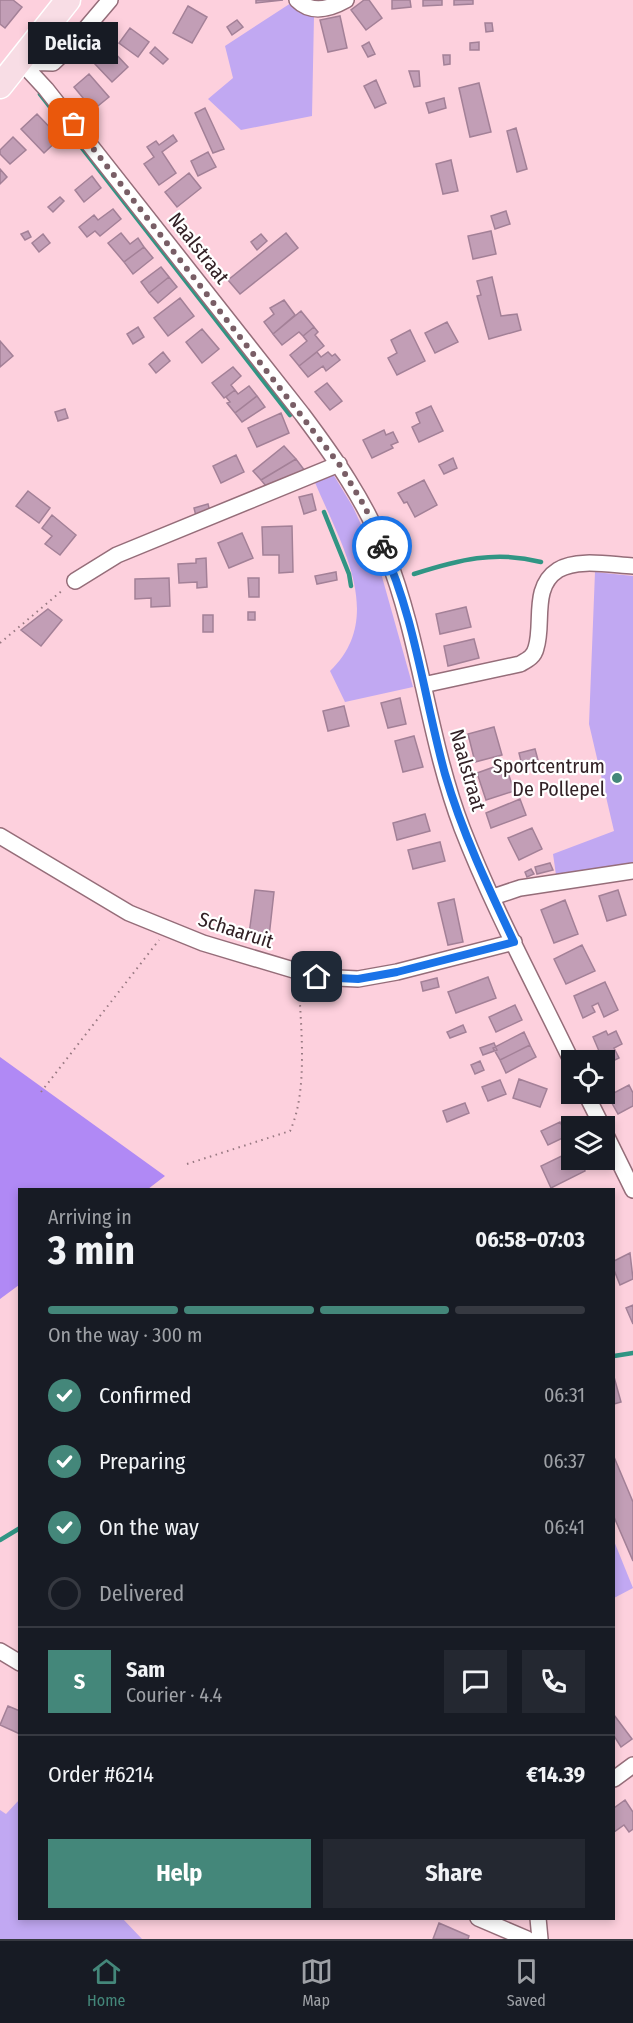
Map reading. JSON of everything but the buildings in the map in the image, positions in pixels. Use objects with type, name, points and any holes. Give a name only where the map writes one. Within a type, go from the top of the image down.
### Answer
[{"type":"main road","points":[[0,86],[68,0]]},
{"type":"street","points":[[21,62],[52,63],[70,47],[110,0]]},
{"type":"street","points":[[297,0],[304,7],[318,9],[346,0]]},
{"type":"street","name":"Naalstraat","points":[[21,62],[102,160],[339,464],[365,507],[386,554],[406,612],[445,773],[462,828],[492,897],[566,1050]]},
{"type":"street","points":[[75,581],[117,555],[339,464]]},
{"type":"street","points":[[423,685],[520,664],[531,658],[536,648],[538,610],[544,586],[558,570],[579,564],[633,566]]},
{"type":"street","name":"Schaaruit","points":[[0,836],[129,913],[203,943],[317,977],[358,979],[397,972],[514,942]]},
{"type":"street","points":[[492,897],[519,888],[633,871]]},
{"type":"street","points":[[615,1153],[633,1190]]},
{"type":"street","points":[[0,1651],[18,1662]]},
{"type":"street","points":[[615,1778],[633,1765]]},
{"type":"street","points":[[483,1920],[527,1939]]},
{"type":"street","points":[[538,1920],[540,1939]]},
{"type":"path","points":[[0,643],[47,601],[75,581]]},
{"type":"path","points":[[41,1092],[167,928]]},
{"type":"path","points":[[187,1164],[290,1131],[298,1115],[302,1044],[298,972]]},
{"type":"shaded area","points":[[291,3],[303,13],[314,16],[312,116],[241,130],[208,99],[233,78],[225,46]]},
{"type":"shaded area","points":[[333,474],[353,507],[377,559],[413,687],[345,702],[330,671],[347,649],[355,626],[357,602],[353,577],[345,552],[314,480]]},
{"type":"shaded area","name":"Sportcentrum De Pollepel","points":[[595,572],[633,576],[633,878],[558,889],[553,854],[614,831],[589,724]]},
{"type":"shaded area","points":[[0,1057],[165,1176],[149,1188],[18,1188],[18,1286],[0,1299]]},
{"type":"shaded area","points":[[615,1543],[633,1588],[615,1597]]},
{"type":"shaded area","points":[[18,1801],[18,1920],[124,1920],[142,1939],[0,1939],[0,1810],[6,1814]]},
{"type":"waterway","points":[[40,94],[290,415]]},
{"type":"waterway","points":[[324,512],[349,574],[351,586]]},
{"type":"waterway","points":[[414,574],[477,558],[508,557],[541,562]]},
{"type":"waterway","points":[[615,1356],[633,1353]]},
{"type":"waterway","points":[[0,1540],[18,1529]]},
{"type":"way so far","points":[[74,124],[339,464],[365,507],[382,546]]},
{"type":"place","name":"Delicia","points":[[74,124]]},
{"type":"place","name":"Sportcentrum De Pollepel","points":[[617,778]]},
{"type":"route","points":[[317,977],[358,979],[397,972],[514,942],[462,828],[445,773],[406,612],[382,546]]}]
